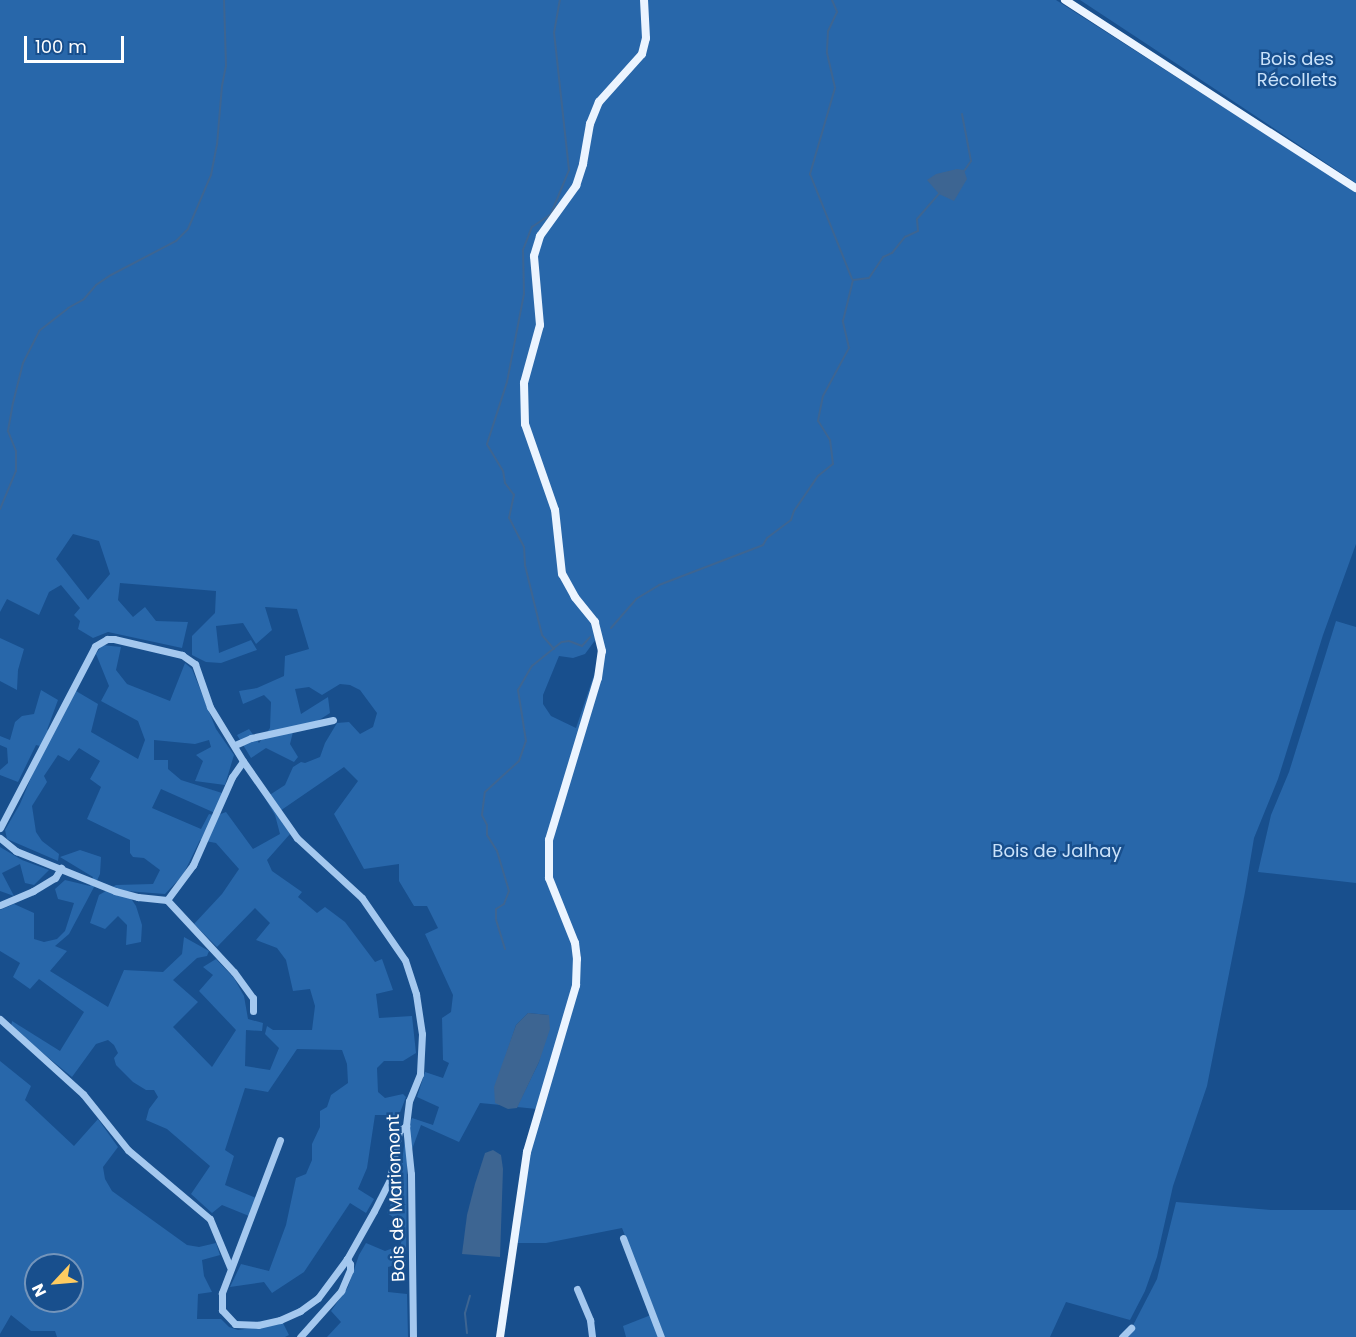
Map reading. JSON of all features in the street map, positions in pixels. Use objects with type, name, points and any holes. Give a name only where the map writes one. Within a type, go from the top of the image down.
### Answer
[{"type":"main road","points":[[500,1337],[527,1152],[577,979],[574,943],[549,878],[549,840],[598,678],[602,651],[597,626],[571,591],[561,569],[555,510],[527,432],[523,396],[540,325],[534,256],[543,231],[576,186],[584,164],[590,124],[598,102],[642,54],[646,38],[644,0]]},
{"type":"main road","points":[[1065,0],[1356,188]]},
{"type":"street","name":"Bois de Mariomont","points":[[0,828],[95,646],[107,639],[182,655],[191,659],[198,669],[210,707],[220,727],[235,745],[243,761],[297,838],[362,898],[405,960],[416,994],[422,1034],[420,1074],[409,1101],[406,1126],[411,1174],[413,1337]]},
{"type":"street","points":[[235,745],[251,738],[333,720]]},
{"type":"street","points":[[167,900],[194,865],[232,777],[243,761]]},
{"type":"street","points":[[0,838],[16,851],[124,894],[167,900],[234,972],[252,998],[253,1011]]},
{"type":"street","points":[[0,905],[33,891],[55,878],[61,868]]},
{"type":"street","points":[[0,1019],[83,1095],[128,1150],[210,1219],[230,1267]]},
{"type":"street","points":[[280,1140],[238,1257],[230,1267],[222,1293],[222,1310],[230,1321],[252,1325],[280,1320],[300,1311],[318,1298],[347,1259],[390,1179],[397,1137],[399,1131],[406,1126]]},
{"type":"street","points":[[623,1238],[661,1337]]},
{"type":"street","points":[[300,1337],[341,1291],[350,1270],[347,1259]]},
{"type":"street","points":[[577,1289],[590,1320],[592,1337]]},
{"type":"street","points":[[1122,1337],[1131,1328]]},
{"type":"green space","name":"Bois de Jalhay","points":[[0,0],[1056,0],[1356,192],[1356,544],[1323,635],[1278,779],[1254,838],[1207,1086],[1173,1186],[1157,1257],[1145,1291],[1130,1320],[1066,1302],[1050,1337],[665,1337],[622,1228],[546,1243],[515,1243],[537,1109],[517,1107],[539,1062],[549,1015],[528,1013],[516,1025],[506,1055],[495,1102],[501,1105],[480,1103],[459,1142],[421,1125],[407,1163],[406,1262],[388,1267],[388,1292],[407,1294],[408,1337],[327,1337],[341,1322],[331,1311],[348,1287],[359,1255],[366,1243],[385,1251],[401,1245],[402,1223],[387,1213],[392,1201],[396,1176],[401,1168],[406,1132],[412,1118],[433,1125],[439,1107],[417,1097],[425,1072],[443,1078],[449,1063],[443,1060],[442,1018],[451,1012],[453,995],[425,934],[438,928],[427,906],[414,906],[399,881],[399,864],[364,869],[334,814],[358,781],[344,767],[277,813],[290,834],[267,860],[272,871],[302,892],[298,897],[317,913],[325,907],[345,922],[375,962],[382,959],[393,990],[376,994],[379,1018],[412,1016],[416,1053],[403,1061],[384,1061],[377,1068],[378,1092],[385,1098],[403,1094],[406,1097],[399,1115],[375,1115],[367,1168],[358,1189],[374,1199],[366,1213],[350,1203],[304,1272],[272,1293],[264,1282],[230,1287],[241,1264],[269,1271],[286,1225],[296,1178],[306,1174],[312,1160],[312,1144],[320,1127],[320,1111],[327,1107],[331,1095],[348,1083],[347,1064],[342,1050],[297,1049],[268,1092],[245,1088],[225,1150],[234,1156],[225,1185],[256,1198],[249,1216],[222,1205],[212,1213],[191,1194],[210,1166],[167,1129],[146,1120],[149,1109],[158,1097],[154,1090],[146,1090],[133,1082],[116,1065],[114,1058],[118,1053],[114,1045],[108,1040],[96,1044],[72,1077],[11,1027],[12,1021],[60,1051],[84,1012],[39,979],[30,989],[13,977],[20,963],[0,951],[0,910],[14,904],[34,913],[34,939],[44,942],[57,939],[65,931],[74,903],[58,899],[55,889],[65,880],[90,886],[93,877],[60,857],[80,850],[101,857],[100,874],[93,889],[69,934],[55,946],[67,951],[50,971],[108,1007],[124,970],[163,972],[182,954],[184,937],[209,951],[207,956],[197,958],[173,980],[198,1002],[173,1027],[212,1067],[236,1030],[199,991],[213,975],[203,967],[216,959],[234,978],[244,996],[248,1019],[263,1023],[262,1031],[246,1030],[245,1066],[270,1070],[279,1048],[265,1034],[267,1026],[273,1030],[312,1030],[315,1006],[310,989],[293,991],[286,960],[277,948],[256,940],[270,923],[255,908],[217,947],[194,924],[222,894],[239,869],[216,843],[200,840],[183,875],[165,894],[126,891],[136,906],[142,925],[141,942],[126,945],[127,925],[118,916],[105,929],[90,923],[99,895],[116,885],[153,884],[160,870],[144,858],[133,857],[130,853],[130,840],[87,819],[101,787],[90,779],[100,761],[79,748],[69,761],[58,755],[44,776],[47,782],[32,806],[36,832],[42,841],[59,854],[58,861],[7,839],[5,830],[20,804],[44,747],[36,745],[18,782],[0,775],[0,770],[8,763],[7,748],[0,745],[0,736],[10,740],[15,722],[22,716],[34,714],[41,690],[58,700],[47,730],[54,727],[76,691],[98,704],[91,732],[138,759],[145,740],[138,721],[101,701],[109,686],[96,654],[102,645],[121,647],[116,670],[127,684],[170,701],[185,663],[192,669],[216,729],[234,755],[225,785],[195,781],[203,761],[196,755],[211,747],[209,740],[195,744],[154,740],[154,760],[168,760],[168,769],[181,780],[222,793],[215,813],[161,789],[152,808],[201,829],[209,814],[213,815],[204,835],[209,838],[218,815],[226,812],[253,849],[280,834],[275,815],[265,798],[285,785],[293,767],[301,762],[305,763],[320,757],[337,723],[349,722],[360,734],[373,727],[377,713],[360,690],[350,685],[340,684],[322,695],[309,687],[295,689],[301,714],[328,697],[330,713],[305,729],[293,732],[290,744],[298,757],[294,762],[266,748],[251,758],[237,735],[249,729],[259,743],[270,728],[271,702],[264,695],[243,704],[239,691],[257,688],[284,676],[285,656],[309,649],[297,609],[265,607],[272,630],[256,644],[243,623],[216,626],[219,653],[251,640],[257,650],[221,663],[206,662],[192,655],[192,636],[215,613],[216,591],[120,583],[118,600],[133,617],[145,607],[156,621],[188,622],[182,648],[108,632],[93,638],[78,629],[80,621],[74,615],[80,608],[61,585],[49,592],[39,615],[7,599],[0,612]],"holes":[[[73,534],[99,541],[110,574],[88,600],[56,559]],[[596,639],[599,655],[576,728],[551,716],[543,704],[543,695],[559,656],[573,658],[585,654]]]},
{"type":"green space","name":"Bois des Récollets","points":[[1080,0],[1356,0],[1356,183],[1224,95]]},
{"type":"green space","points":[[1336,621],[1356,627],[1356,883],[1258,872],[1271,815],[1289,772]]},
{"type":"green space","points":[[0,638],[24,649],[18,670],[17,690],[0,681]]},
{"type":"green space","points":[[0,847],[22,860],[49,870],[34,885],[25,883],[20,864],[2,873],[14,896],[0,891]]},
{"type":"green space","points":[[0,1061],[31,1086],[25,1100],[74,1146],[98,1119],[118,1147],[103,1167],[105,1179],[112,1191],[187,1245],[199,1247],[216,1243],[220,1255],[202,1260],[204,1276],[212,1292],[198,1294],[197,1319],[221,1319],[229,1327],[238,1330],[283,1323],[289,1335],[285,1337],[57,1337],[55,1331],[31,1331],[11,1315],[0,1334]]},
{"type":"green space","points":[[1176,1202],[1271,1210],[1356,1210],[1356,1337],[1127,1337],[1157,1279]]},
{"type":"green space","points":[[651,1315],[658,1337],[626,1337],[623,1326]]},
{"type":"shaded area","points":[[957,169],[964,170],[967,179],[954,201],[939,194],[927,180],[936,174]]},
{"type":"shaded area","points":[[528,1013],[549,1015],[550,1029],[539,1062],[517,1108],[508,1109],[495,1103],[494,1087],[516,1025]]},
{"type":"shaded area","points":[[493,1150],[501,1155],[503,1169],[500,1257],[462,1254],[467,1215],[475,1184],[485,1153]]},
{"type":"waterway","points":[[0,509],[16,471],[16,451],[8,431],[13,403],[23,363],[39,331],[68,308],[84,299],[96,285],[176,241],[188,229],[211,175],[217,145],[226,66],[224,0]]},
{"type":"waterway","points":[[554,649],[542,635],[525,565],[524,547],[509,518],[514,495],[505,483],[503,471],[487,444],[507,382],[524,294],[523,250],[532,227],[551,214],[569,170],[554,33],[560,0]]},
{"type":"waterway","points":[[832,0],[837,12],[828,31],[827,53],[835,88],[810,174],[852,279]]},
{"type":"waterway","points":[[962,114],[971,161],[964,171]]},
{"type":"waterway","points":[[611,628],[636,599],[659,585],[763,545],[767,538],[791,520],[794,511],[818,476],[833,464],[830,440],[818,421],[823,396],[849,348],[843,321],[853,280],[869,278],[883,257],[892,253],[905,237],[918,231],[917,219],[940,193]]},
{"type":"waterway","points":[[505,949],[496,919],[496,909],[504,904],[509,891],[497,851],[487,835],[487,825],[482,815],[485,792],[519,761],[526,741],[518,690],[532,666],[562,642],[569,641],[582,646],[590,637]]},
{"type":"waterway","points":[[467,1333],[465,1313],[470,1296]]}]
